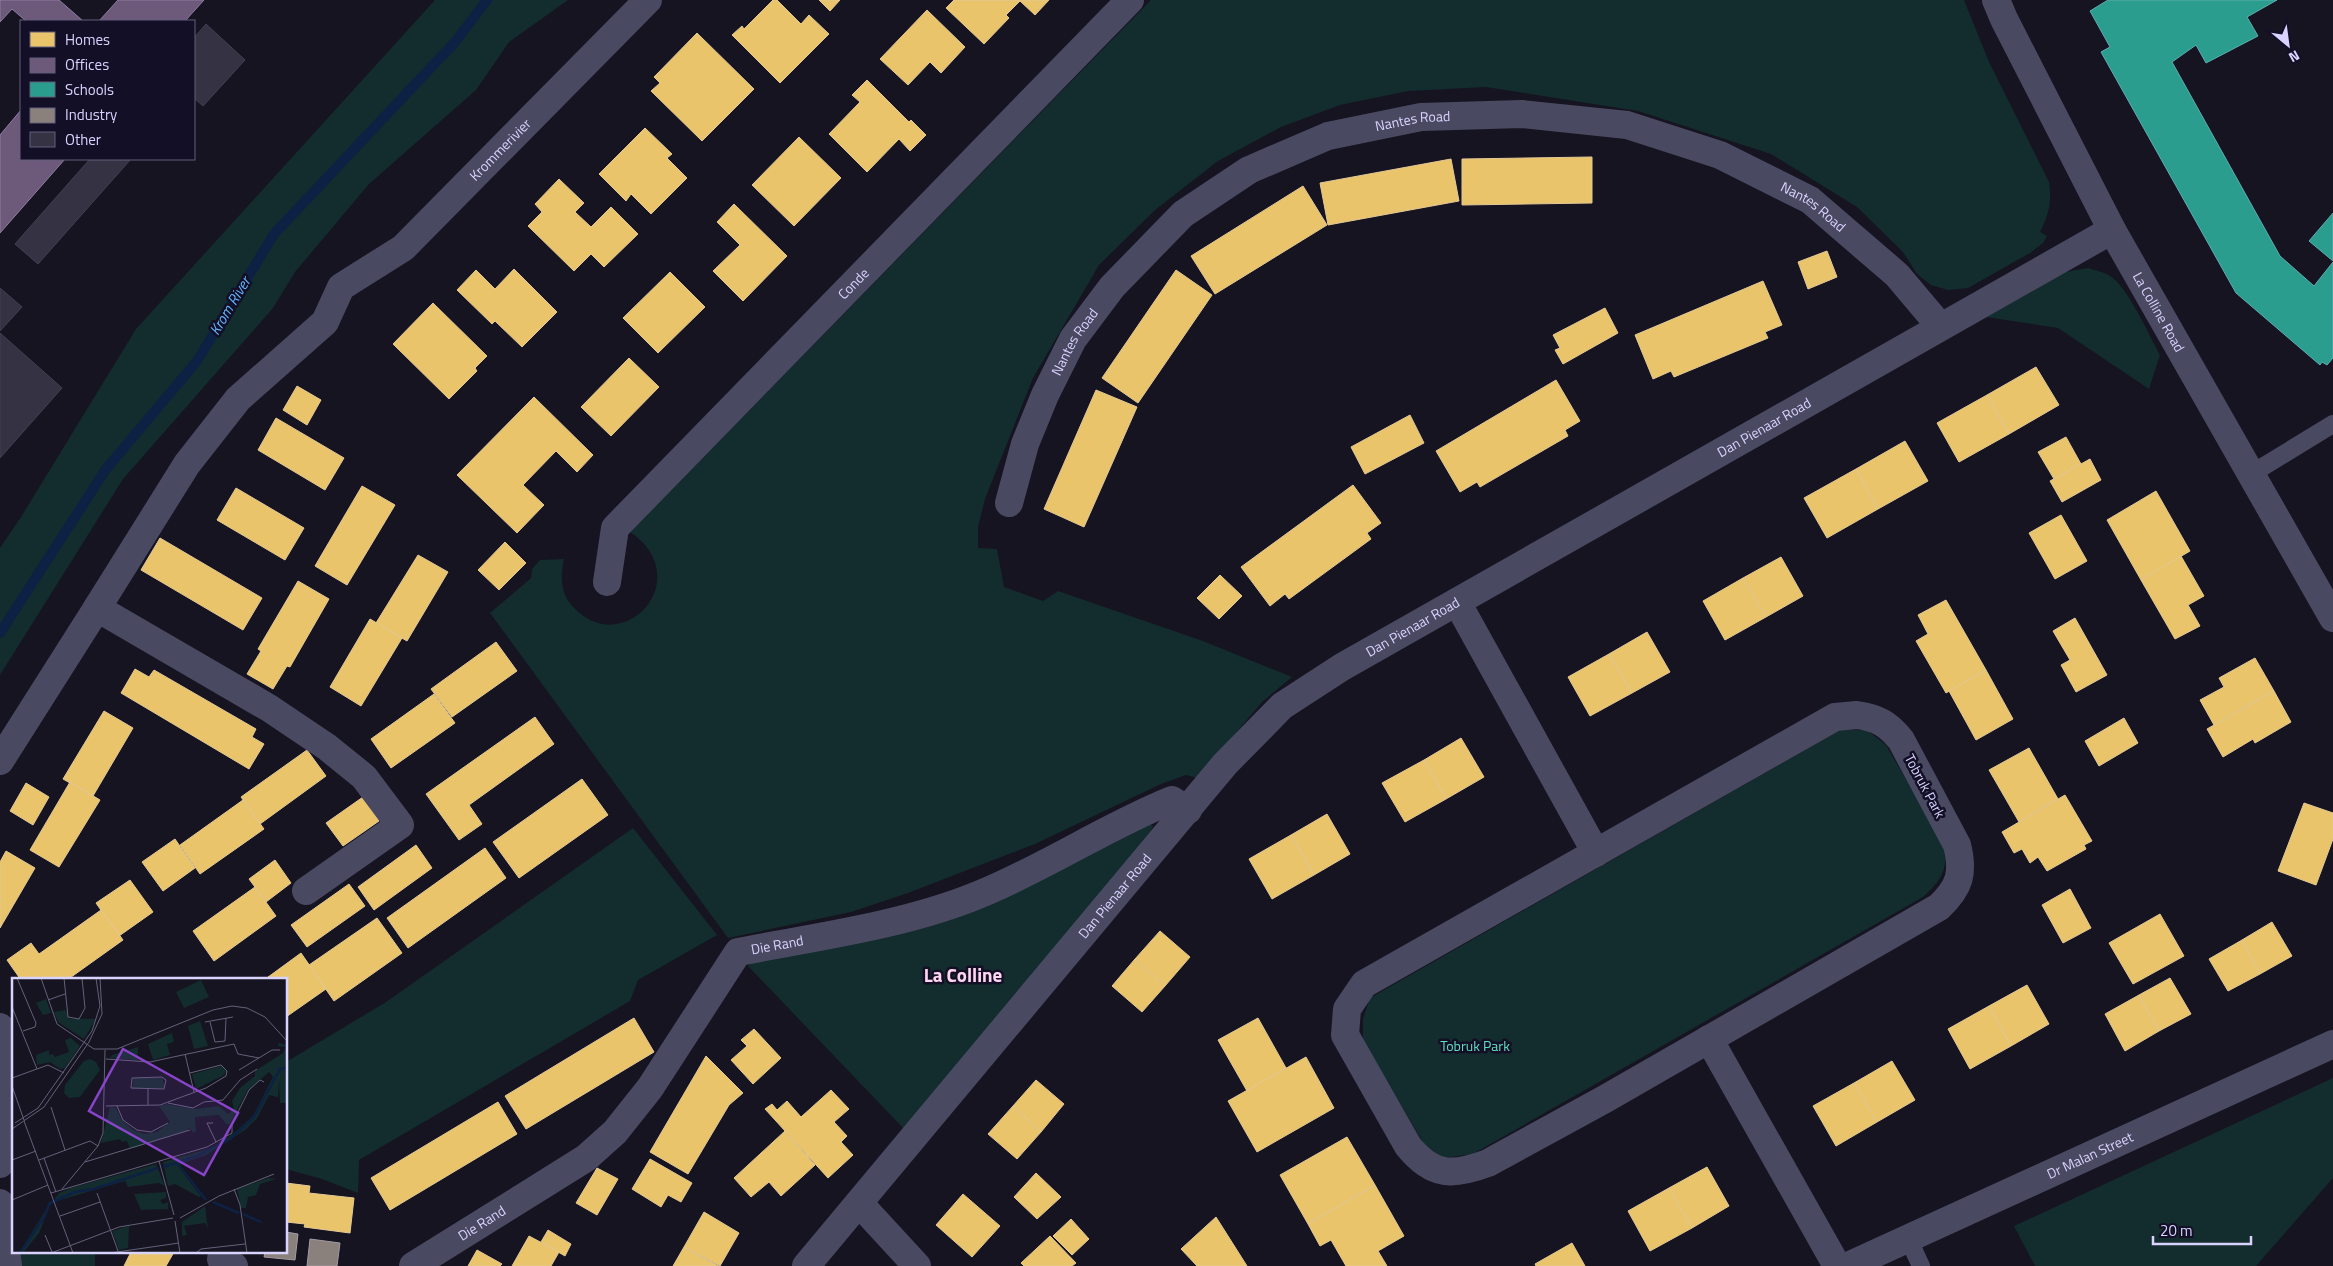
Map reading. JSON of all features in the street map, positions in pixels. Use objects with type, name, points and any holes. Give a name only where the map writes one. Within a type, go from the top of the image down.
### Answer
[{"type":"street","name":"Krommerivier","points":[[97,608],[187,464],[238,399],[325,322],[341,288],[402,248],[648,0]]},
{"type":"street","name":"Conde","points":[[607,582],[615,528],[1130,0]]},
{"type":"street","name":"La Colline Road","points":[[1996,0],[2112,230],[2333,618]]},
{"type":"street","name":"Nantes Road","points":[[1008,503],[1026,444],[1045,395],[1073,340],[1112,287],[1183,214],[1249,170],[1328,136],[1420,117],[1522,114],[1627,126],[1720,155],[1810,200],[1897,275],[1940,326]]},
{"type":"street","name":"Dan Pienaar Road","points":[[806,1266],[1225,764],[1282,706],[1342,666],[2112,230]]},
{"type":"street","points":[[1457,602],[1596,853]]},
{"type":"street","points":[[0,761],[97,608],[269,708],[327,747],[364,777],[400,825],[306,891]]},
{"type":"street","name":"Tobruk Park","points":[[1856,715],[1875,718],[1889,726],[1901,740],[1957,845],[1961,862],[1959,879],[1952,895],[1939,908],[1709,1039],[1488,1163],[1468,1170],[1447,1173],[1430,1168],[1418,1159],[1408,1146],[1345,1035],[1346,1009],[1364,984],[1835,717],[1856,715]]},
{"type":"street","name":"Die Rand","points":[[413,1266],[586,1158],[615,1132],[650,1088],[738,952],[913,916],[977,896],[1042,866],[1135,815],[1172,800],[1188,810]]},
{"type":"street","points":[[0,1027],[2,1030],[0,1164]]},
{"type":"street","points":[[1709,1039],[1837,1266]]},
{"type":"street","name":"Dr Malan Street","points":[[1848,1266],[2333,1044]]},
{"type":"street","points":[[0,1203],[6,1262]]},
{"type":"street","points":[[859,1203],[917,1266]]},
{"type":"lane","points":[[2251,474],[2333,424]]},
{"type":"lane","points":[[1908,1238],[1921,1266]]},
{"type":"green space","points":[[435,0],[568,0],[509,42],[476,90],[369,184],[295,272],[273,308],[123,479],[0,675],[0,548],[136,329]]},
{"type":"green space","points":[[1151,0],[1964,0],[1989,62],[2049,182],[2049,208],[2040,232],[2047,236],[2043,243],[2030,253],[1968,288],[1948,290],[1931,285],[1917,274],[1903,252],[1857,207],[1771,154],[1638,111],[1486,87],[1408,91],[1340,105],[1281,127],[1218,161],[1155,210],[1099,265],[1033,378],[985,499],[978,527],[978,548],[997,549],[1004,587],[1043,601],[1058,591],[1203,641],[1292,677],[1262,702],[1198,778],[1186,775],[1161,784],[1035,844],[908,893],[851,912],[728,938],[490,613],[531,578],[532,569],[540,560],[564,559],[562,586],[566,598],[575,609],[595,622],[615,624],[632,618],[647,606],[655,589],[657,570],[649,550],[630,532]]},
{"type":"green space","points":[[2088,268],[2107,274],[2126,293],[2160,355],[2149,389],[2058,328],[1986,317],[2065,272]]},
{"type":"green space","name":"Tobruk Park","points":[[1840,730],[1867,730],[1886,745],[1940,838],[1945,856],[1945,864],[1944,871],[1936,884],[1923,897],[1473,1154],[1443,1158],[1425,1146],[1363,1040],[1363,1019],[1370,998]]},
{"type":"green space","points":[[1150,824],[1153,826],[1151,831],[905,1130],[748,966],[768,949],[806,948]]},
{"type":"green space","points":[[633,828],[717,935],[638,980],[630,1001],[359,1160],[358,1193],[322,1179],[288,1170],[288,1061],[386,1002]]},
{"type":"green space","points":[[2333,1078],[2333,1178],[2256,1266],[2035,1266],[2014,1226]]},
{"type":"green space","points":[[15,1254],[95,1254],[95,1266],[14,1266]]},
{"type":"building: Homes","points":[[773,0],[777,0],[801,24],[809,15],[829,34],[780,83],[732,35],[742,26],[744,29]]},
{"type":"building: Homes","points":[[819,0],[840,0],[830,11]]},
{"type":"building: Homes","points":[[954,0],[1049,0],[1035,15],[1020,1],[1006,15],[1009,18],[984,44],[946,8]]},
{"type":"building: Homes","points":[[927,10],[965,47],[941,73],[930,62],[908,85],[880,59]]},
{"type":"building: Homes","points":[[697,33],[754,89],[702,141],[651,91],[660,83],[654,77]]},
{"type":"building: Homes","points":[[867,80],[909,122],[911,120],[926,135],[910,151],[899,139],[867,172],[829,134],[860,102],[852,95]]},
{"type":"building: Homes","points":[[645,128],[672,154],[667,158],[687,178],[651,214],[631,194],[626,201],[599,174]]},
{"type":"building: Homes","points":[[799,137],[841,178],[794,226],[752,185]]},
{"type":"building: Homes","points":[[1592,157],[1592,203],[1462,205],[1462,159]]},
{"type":"building: Homes","points":[[1451,159],[1459,201],[1328,225],[1320,183]]},
{"type":"building: Homes","points":[[559,179],[584,203],[575,212],[591,227],[611,207],[638,234],[604,267],[591,254],[574,271],[528,226],[542,212],[535,204]]},
{"type":"building: Homes","points":[[1303,186],[1327,225],[1215,294],[1191,256]]},
{"type":"building: Homes","points":[[734,204],[787,256],[743,301],[713,271],[740,245],[717,222]]},
{"type":"building: Homes","points":[[1827,251],[1837,277],[1808,289],[1798,262]]},
{"type":"building: Homes","points":[[514,269],[557,312],[522,347],[495,321],[492,324],[457,290],[476,270],[495,289]]},
{"type":"building: Homes","points":[[1176,270],[1212,295],[1138,403],[1102,378]]},
{"type":"building: Homes","points":[[670,272],[705,307],[658,353],[623,318]]},
{"type":"building: Homes","points":[[1763,281],[1782,325],[1765,332],[1768,338],[1674,377],[1671,371],[1653,379],[1635,335]]},
{"type":"building: Homes","points":[[433,303],[487,356],[475,368],[477,371],[449,399],[393,344]]},
{"type":"building: Homes","points":[[1605,308],[1618,333],[1563,364],[1555,350],[1560,348],[1553,335]]},
{"type":"building: Homes","points":[[629,358],[659,387],[611,436],[581,407]]},
{"type":"building: Homes","points":[[2036,367],[2059,405],[2009,434],[1987,395]]},
{"type":"building: Homes","points":[[1556,380],[1580,421],[1565,430],[1568,436],[1480,487],[1477,482],[1460,492],[1436,451]]},
{"type":"building: Homes","points":[[297,386],[321,400],[307,425],[283,410]]},
{"type":"building: Homes","points":[[1096,390],[1137,407],[1084,527],[1044,509]]},
{"type":"building: Homes","points":[[1987,395],[2009,434],[1959,462],[1937,423]]},
{"type":"building: Homes","points":[[534,397],[593,455],[577,472],[556,451],[523,485],[544,505],[517,533],[457,475]]},
{"type":"building: Homes","points":[[1410,415],[1424,443],[1365,474],[1351,447]]},
{"type":"building: Homes","points":[[276,418],[344,458],[325,490],[258,450]]},
{"type":"building: Homes","points":[[2066,437],[2081,464],[2054,479],[2038,452]]},
{"type":"building: Homes","points":[[1905,441],[1928,481],[1878,509],[1856,469]]},
{"type":"building: Homes","points":[[2090,459],[2101,480],[2062,502],[2050,481]]},
{"type":"building: Homes","points":[[1856,469],[1878,509],[1827,538],[1804,498]]},
{"type":"building: Homes","points":[[1353,485],[1381,523],[1367,533],[1371,539],[1289,599],[1285,594],[1270,606],[1241,567]]},
{"type":"building: Homes","points":[[362,486],[395,505],[347,585],[315,566]]},
{"type":"building: Homes","points":[[236,488],[304,528],[285,560],[217,520]]},
{"type":"building: Homes","points":[[2156,491],[2190,551],[2141,580],[2107,520]]},
{"type":"building: Homes","points":[[2061,515],[2087,561],[2055,579],[2029,533]]},
{"type":"building: Homes","points":[[160,538],[262,598],[243,630],[141,570]]},
{"type":"building: Homes","points":[[505,542],[526,563],[499,590],[478,570]]},
{"type":"building: Homes","points":[[418,555],[448,572],[407,641],[376,623]]},
{"type":"building: Homes","points":[[2181,556],[2204,596],[2188,605],[2200,626],[2175,639],[2141,580]]},
{"type":"building: Homes","points":[[1781,557],[1803,596],[1766,617],[1743,578]]},
{"type":"building: Homes","points":[[1220,575],[1242,596],[1219,619],[1197,598]]},
{"type":"building: Homes","points":[[1743,578],[1766,617],[1725,640],[1703,601]]},
{"type":"building: Homes","points":[[298,581],[329,599],[290,667],[287,666],[273,689],[247,674],[261,651],[258,649]]},
{"type":"building: Homes","points":[[1946,600],[1986,670],[1946,693],[1916,641],[1928,634],[1918,615]]},
{"type":"building: Homes","points":[[2075,618],[2107,675],[2076,692],[2061,665],[2070,660],[2053,631]]},
{"type":"building: Homes","points":[[370,619],[402,638],[361,706],[330,687]]},
{"type":"building: Homes","points":[[1647,632],[1670,672],[1632,693],[1609,654]]},
{"type":"building: Homes","points":[[496,642],[517,671],[452,717],[431,689]]},
{"type":"building: Homes","points":[[1609,654],[1632,693],[1590,716],[1568,677]]},
{"type":"building: Homes","points":[[2255,658],[2274,691],[2214,725],[2200,700],[2224,687],[2219,678]]},
{"type":"building: Homes","points":[[135,669],[149,677],[154,670],[256,729],[252,737],[264,744],[249,769],[121,693]]},
{"type":"building: Homes","points":[[1986,670],[2013,719],[1976,740],[1949,691]]},
{"type":"building: Homes","points":[[2274,691],[2291,722],[2255,743],[2253,739],[2223,757],[2207,729]]},
{"type":"building: Homes","points":[[434,694],[455,723],[391,768],[371,739]]},
{"type":"building: Homes","points":[[104,711],[133,728],[93,796],[63,779]]},
{"type":"building: Homes","points":[[535,717],[554,744],[469,805],[482,824],[459,840],[426,794]]},
{"type":"building: Homes","points":[[2124,718],[2138,743],[2099,766],[2085,741]]},
{"type":"building: Homes","points":[[1461,738],[1484,777],[1446,799],[1424,760]]},
{"type":"building: Homes","points":[[2029,748],[2058,799],[2019,822],[1989,770]]},
{"type":"building: Homes","points":[[307,750],[326,776],[260,824],[241,797]]},
{"type":"building: Homes","points":[[1424,760],[1446,799],[1405,822],[1382,783]]},
{"type":"building: Homes","points":[[582,779],[608,815],[519,878],[493,842]]},
{"type":"building: Homes","points":[[70,782],[100,800],[59,867],[30,850]]},
{"type":"building: Homes","points":[[26,783],[49,797],[33,825],[10,811]]},
{"type":"building: Homes","points":[[2065,795],[2092,841],[2084,845],[2086,849],[2047,871],[2038,857],[2030,863],[2022,849],[2014,853],[2002,832]]},
{"type":"building: Homes","points":[[363,797],[379,821],[343,846],[326,823]]},
{"type":"building: Homes","points":[[243,800],[264,829],[200,874],[180,845]]},
{"type":"building: Homes","points":[[2304,803],[2333,813],[2333,839],[2316,885],[2278,871]]},
{"type":"building: Homes","points":[[1327,814],[1350,854],[1314,875],[1291,835]]},
{"type":"building: Homes","points":[[1291,835],[1314,875],[1272,899],[1249,859]]},
{"type":"building: Homes","points":[[175,839],[195,868],[163,891],[142,862]]},
{"type":"building: Homes","points":[[416,845],[432,868],[374,910],[358,887]]},
{"type":"building: Homes","points":[[485,848],[506,878],[408,948],[387,918]]},
{"type":"building: Homes","points":[[6,851],[35,868],[0,928],[0,862]]},
{"type":"building: Homes","points":[[275,860],[291,883],[266,902],[249,879]]},
{"type":"building: Homes","points":[[130,880],[153,912],[119,936],[96,903]]},
{"type":"building: Homes","points":[[349,884],[365,906],[307,947],[291,925]]},
{"type":"building: Homes","points":[[255,887],[276,916],[214,961],[193,931]]},
{"type":"building: Homes","points":[[2070,889],[2091,928],[2063,943],[2042,905]]},
{"type":"building: Homes","points":[[101,910],[123,940],[70,978],[20,978],[7,960],[31,943],[39,954]]},
{"type":"building: Homes","points":[[2160,914],[2184,956],[2133,984],[2109,943]]},
{"type":"building: Homes","points":[[377,918],[402,953],[334,1001],[309,965]]},
{"type":"building: Homes","points":[[2272,922],[2292,956],[2260,974],[2242,940]]},
{"type":"building: Homes","points":[[1160,931],[1190,957],[1165,986],[1135,959]]},
{"type":"building: Homes","points":[[2242,940],[2260,974],[2228,991],[2209,959]]},
{"type":"building: Homes","points":[[301,953],[326,989],[288,1016],[288,978],[267,978]]},
{"type":"building: Homes","points":[[1135,959],[1165,986],[1142,1012],[1112,986]]},
{"type":"building: Homes","points":[[2170,978],[2191,1014],[2159,1031],[2139,995]]},
{"type":"building: Homes","points":[[2027,985],[2049,1024],[2011,1046],[1989,1006]]},
{"type":"building: Homes","points":[[2139,995],[2159,1031],[2125,1051],[2105,1014]]},
{"type":"building: Homes","points":[[1989,1006],[2011,1046],[1970,1069],[1948,1029]]},
{"type":"building: Homes","points":[[634,1018],[654,1052],[526,1129],[505,1096]]},
{"type":"building: Homes","points":[[1258,1018],[1286,1068],[1247,1091],[1218,1040]]},
{"type":"building: Homes","points":[[754,1029],[781,1058],[753,1084],[731,1060],[747,1046],[741,1040]]},
{"type":"building: Homes","points":[[706,1056],[743,1093],[729,1105],[688,1174],[650,1152]]},
{"type":"building: Homes","points":[[1306,1057],[1334,1108],[1257,1152],[1228,1101]]},
{"type":"building: Homes","points":[[1892,1061],[1915,1100],[1877,1122],[1854,1083]]},
{"type":"building: Homes","points":[[1036,1080],[1064,1104],[1041,1132],[1013,1106]]},
{"type":"building: Homes","points":[[1854,1083],[1877,1122],[1836,1146],[1813,1106]]},
{"type":"building: Homes","points":[[831,1090],[849,1109],[834,1122],[847,1136],[841,1142],[853,1155],[828,1178],[765,1109],[772,1104],[777,1110],[787,1101],[801,1117]]},
{"type":"building: Homes","points":[[498,1102],[517,1134],[390,1210],[371,1178]]},
{"type":"building: Homes","points":[[1013,1106],[1041,1132],[1017,1159],[988,1134]]},
{"type":"building: Homes","points":[[785,1131],[815,1165],[781,1196],[769,1182],[751,1197],[734,1178]]},
{"type":"building: Homes","points":[[1347,1137],[1375,1185],[1308,1224],[1280,1175]]},
{"type":"building: Homes","points":[[650,1159],[692,1183],[681,1202],[668,1195],[661,1207],[632,1189]]},
{"type":"building: Homes","points":[[1707,1167],[1729,1206],[1692,1228],[1669,1188]]},
{"type":"building: Homes","points":[[597,1168],[618,1179],[597,1215],[576,1203]]},
{"type":"building: Homes","points":[[1036,1173],[1061,1197],[1037,1219],[1014,1197]]},
{"type":"building: Homes","points":[[288,1183],[310,1186],[309,1193],[354,1198],[350,1233],[304,1227],[305,1224],[288,1222]]},
{"type":"building: Homes","points":[[1375,1185],[1404,1236],[1378,1251],[1387,1266],[1346,1266],[1331,1240],[1320,1246],[1308,1224]]},
{"type":"building: Homes","points":[[1669,1188],[1692,1228],[1650,1251],[1628,1211]]},
{"type":"building: Homes","points":[[963,1194],[1000,1226],[972,1257],[936,1225]]},
{"type":"building: Homes","points":[[704,1212],[739,1233],[720,1266],[684,1247]]},
{"type":"building: Homes","points":[[1216,1217],[1247,1266],[1197,1266],[1181,1249]]},
{"type":"building: Homes","points":[[1071,1219],[1089,1239],[1072,1255],[1053,1236]]},
{"type":"building: Homes","points":[[548,1230],[571,1244],[565,1256],[541,1242]]},
{"type":"building: Homes","points":[[529,1236],[559,1252],[551,1266],[512,1266]]},
{"type":"building: Homes","points":[[1050,1236],[1076,1263],[1072,1266],[1024,1266],[1021,1263]]},
{"type":"building: Homes","points":[[1572,1243],[1585,1266],[1536,1266],[1535,1264]]},
{"type":"building: Homes","points":[[684,1247],[718,1266],[673,1266]]},
{"type":"building: Homes","points":[[477,1250],[502,1264],[500,1266],[468,1266]]},
{"type":"building: Homes","points":[[130,1254],[173,1254],[166,1266],[124,1266]]},
{"type":"building: Offices","points":[[0,0],[59,0],[82,20],[25,20],[12,9],[0,22]]},
{"type":"building: Offices","points":[[118,0],[204,0],[186,20],[100,20]]},
{"type":"building: Offices","points":[[20,111],[20,160],[64,160],[0,233],[0,135]]},
{"type":"building: Schools","points":[[2108,0],[2277,0],[2247,17],[2258,36],[2206,63],[2196,45],[2172,62],[2280,256],[2314,286],[2333,262],[2333,358],[2327,365],[2322,362],[2320,365],[2236,293],[2101,52],[2110,47],[2090,11]]},
{"type":"building: Schools","points":[[2333,213],[2333,261],[2309,241]]},
{"type":"building: Industry","points":[[288,1232],[298,1234],[295,1260],[264,1257],[265,1254],[288,1254]]},
{"type":"building: Industry","points":[[310,1239],[340,1243],[337,1266],[307,1266]]},
{"type":"building: Other","points":[[206,24],[245,60],[203,106],[195,99],[195,37]]},
{"type":"building: Other","points":[[89,160],[130,160],[38,264],[15,244]]},
{"type":"building: Other","points":[[0,288],[22,307],[0,331]]},
{"type":"building: Other","points":[[0,333],[62,388],[0,458]]},
{"type":"waterway","name":"Krom River","points":[[0,633],[106,469],[197,361],[274,234],[455,42],[487,0]]},
{"type":"district","name":"La Colline","points":[[963,975]]}]
